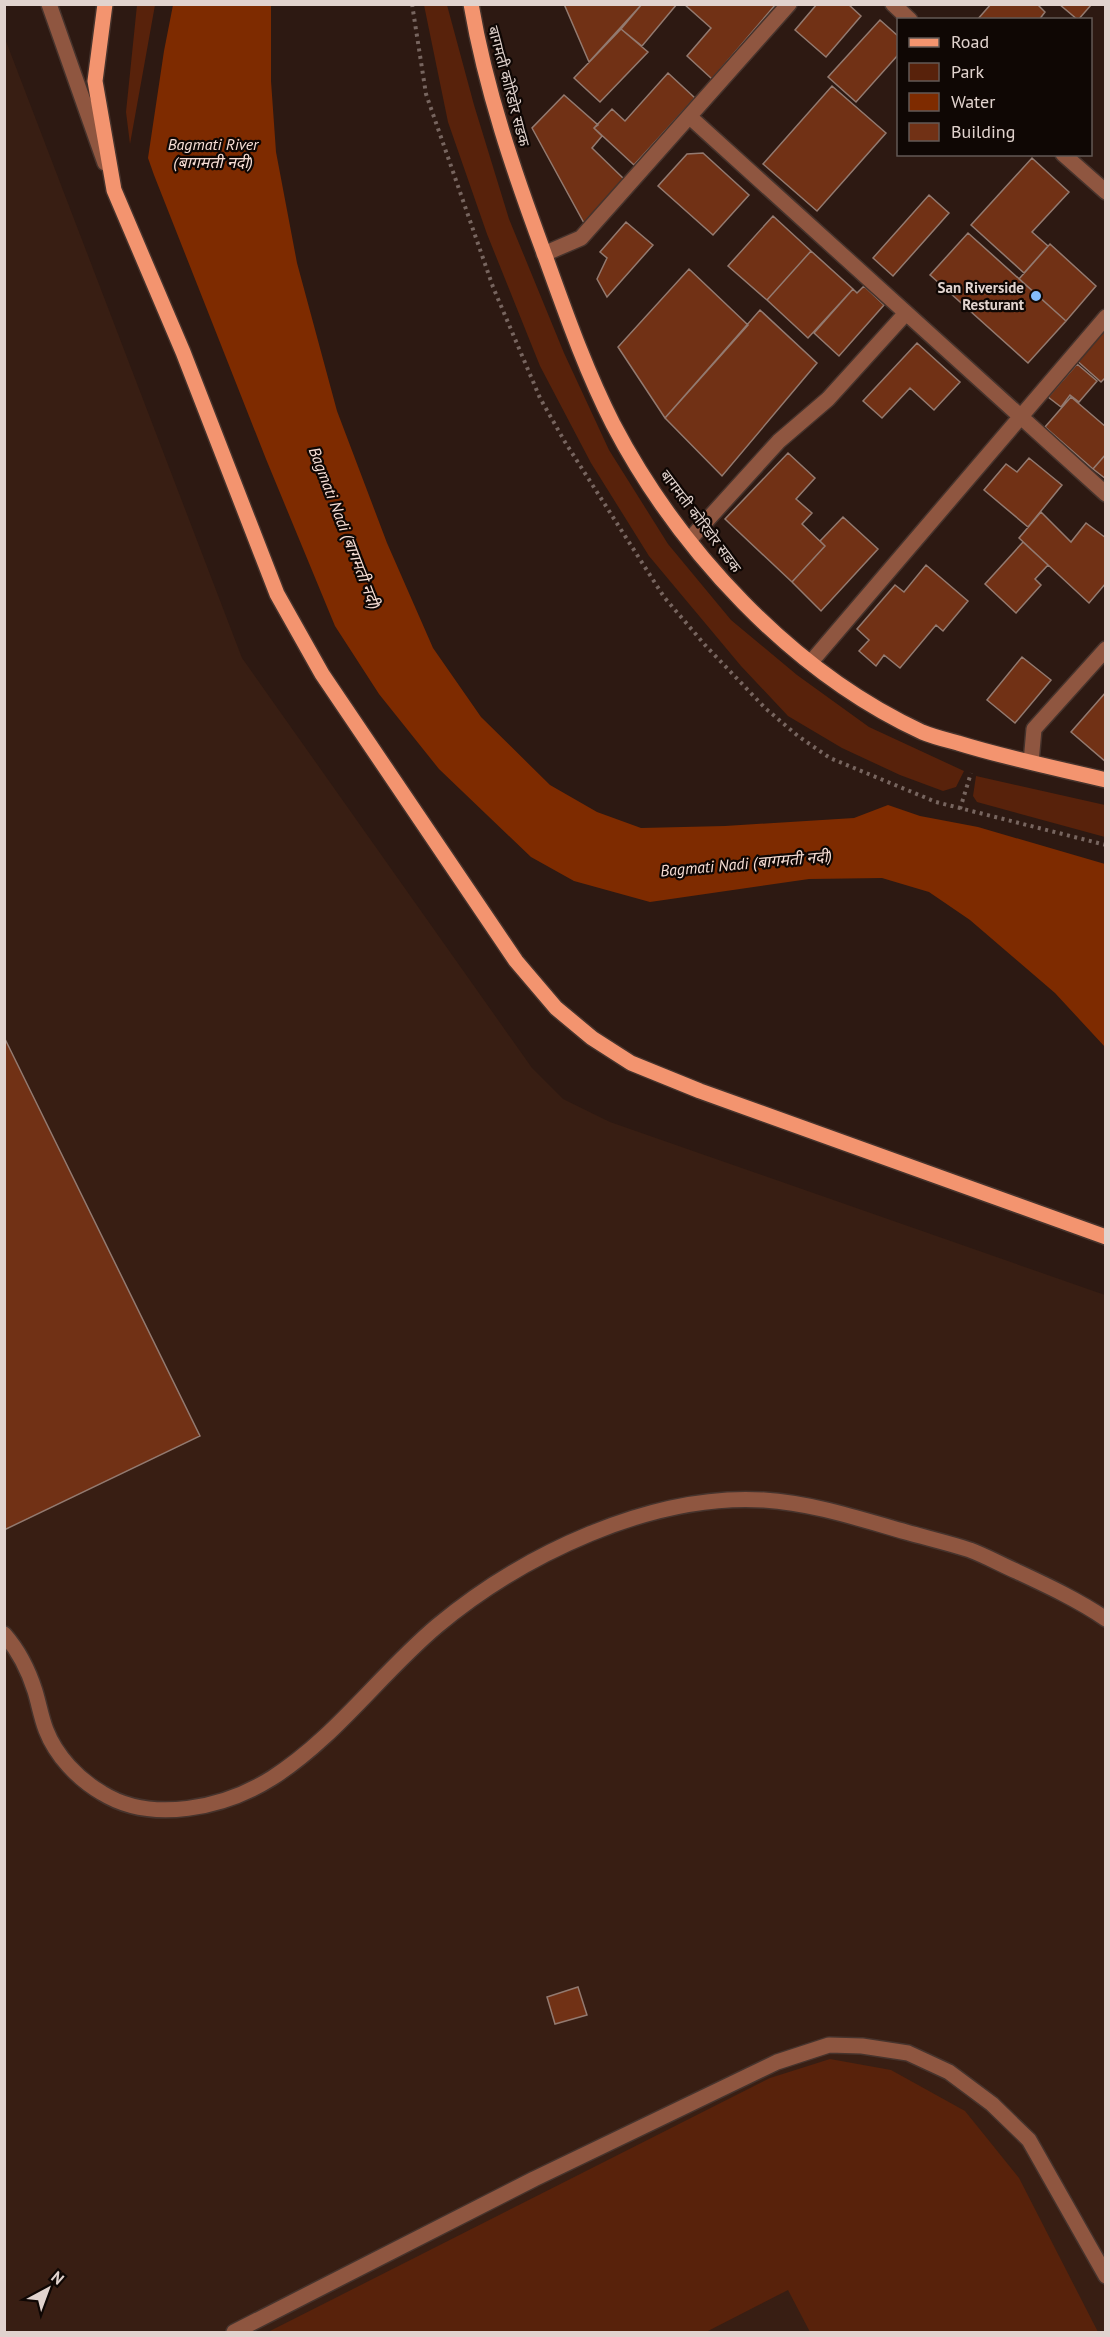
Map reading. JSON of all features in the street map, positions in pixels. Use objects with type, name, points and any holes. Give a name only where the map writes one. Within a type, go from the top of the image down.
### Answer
[{"type":"main road","points":[[105,4],[95,81],[114,190],[183,352],[277,594],[322,674],[516,961],[556,1008],[592,1038],[632,1063],[711,1095],[1106,1237]]},
{"type":"main road","name":"बागमती कोरिडोर सडक","points":[[471,4],[493,105],[517,182],[582,358],[614,425],[659,500],[740,601],[772,632],[863,700],[924,733],[978,750],[1106,780]]},
{"type":"street","points":[[49,4],[114,190]]},
{"type":"street","points":[[544,254],[581,238],[789,4]]},
{"type":"street","points":[[893,4],[908,18]]},
{"type":"street","points":[[690,117],[1106,494]]},
{"type":"street","points":[[1065,156],[1106,192]]},
{"type":"street","points":[[690,539],[779,441],[828,399],[906,313]]},
{"type":"street","points":[[811,662],[1106,317]]},
{"type":"street","points":[[1031,762],[1034,729],[1106,649]]},
{"type":"street","points":[[4,1634],[24,1661],[46,1729],[57,1751],[76,1774],[103,1794],[131,1806],[164,1812],[197,1808],[269,1780],[306,1754],[437,1626],[493,1584],[544,1556],[602,1529],[672,1508],[720,1501],[765,1500],[837,1512],[972,1550],[1079,1601],[1106,1619]]},
{"type":"street","points":[[234,2332],[566,2163],[777,2062],[829,2045],[862,2046],[908,2053],[949,2072],[992,2104],[1029,2140],[1106,2276]]},
{"type":"path","points":[[960,809],[978,750]]},
{"type":"shaded area","points":[[4,36],[242,658],[532,1068],[563,1099],[610,1122],[1105,1295],[1105,2332],[5,2332]]},
{"type":"green space","points":[[137,5],[155,5],[130,144],[126,112]]},
{"type":"green space","points":[[424,5],[447,5],[474,105],[509,219],[564,353],[609,450],[668,544],[731,620],[797,675],[869,727],[964,771],[956,787],[943,791],[900,775],[842,748],[788,716],[741,666],[649,556],[591,463],[540,366],[487,234],[448,122]]},
{"type":"green space","points":[[976,776],[1105,805],[1105,837],[977,802],[973,796]]},
{"type":"green space","points":[[830,2059],[891,2070],[965,2111],[1019,2178],[1098,2332],[810,2332],[788,2290],[706,2332],[268,2332],[770,2078]]},
{"type":"water","name":"Bagmati River (बागमती नदी)","points":[[173,5],[271,5],[271,81],[276,152],[297,263],[337,411],[387,543],[433,648],[481,717],[550,785],[597,812],[641,828],[725,826],[854,818],[888,805],[920,816],[978,827],[1105,864],[1105,1047],[1055,993],[970,920],[929,892],[882,878],[809,879],[650,902],[574,881],[531,857],[439,769],[379,694],[335,626],[266,459],[148,158]]},
{"type":"building","points":[[564,4],[642,4],[589,62]]},
{"type":"building","points":[[642,4],[677,4],[642,46],[621,29]]},
{"type":"building","points":[[684,4],[776,4],[712,79],[687,56],[711,28]]},
{"type":"building","points":[[817,4],[848,4],[861,16],[826,57],[795,30]]},
{"type":"building","points":[[991,4],[1037,4],[1045,12],[1040,18],[979,18]]},
{"type":"building","points":[[1059,4],[1092,4],[1080,18],[1076,18]]},
{"type":"building","points":[[880,20],[897,35],[897,56],[856,102],[828,77]]},
{"type":"building","points":[[621,29],[648,52],[600,102],[574,78]]},
{"type":"building","points":[[668,73],[695,98],[634,165],[594,128],[612,109],[625,121]]},
{"type":"building","points":[[832,86],[886,133],[817,211],[763,164]]},
{"type":"building","points":[[564,95],[598,125],[594,128],[602,136],[592,148],[624,179],[584,223],[532,128]]},
{"type":"building","points":[[703,153],[749,195],[713,235],[658,186],[687,154]]},
{"type":"building","points":[[1032,158],[1069,192],[1032,232],[1048,246],[1024,273],[971,225]]},
{"type":"building","points":[[929,195],[949,213],[893,276],[873,258]]},
{"type":"building","points":[[773,216],[811,251],[767,300],[728,266]]},
{"type":"building","points":[[626,222],[653,245],[607,297],[597,279],[607,258],[600,252]]},
{"type":"building","points":[[968,233],[1066,321],[1028,363],[930,275]]},
{"type":"building","points":[[1050,244],[1096,286],[1066,321],[1019,279]]},
{"type":"building","points":[[811,251],[853,289],[808,338],[767,300]]},
{"type":"building","points":[[689,269],[748,325],[665,418],[618,347]]},
{"type":"building","points":[[864,286],[884,305],[839,356],[814,333],[853,289],[857,293]]},
{"type":"building","points":[[760,310],[817,363],[722,476],[665,418]]},
{"type":"building","points":[[1106,324],[1106,377],[1101,382],[1075,359]]},
{"type":"building","points":[[917,343],[960,382],[934,410],[910,388],[882,418],[863,401]]},
{"type":"building","points":[[1077,364],[1097,381],[1079,402],[1070,395],[1061,407],[1048,397]]},
{"type":"building","points":[[1071,397],[1106,427],[1106,454],[1093,469],[1045,427]]},
{"type":"building","points":[[788,453],[815,478],[796,499],[812,513],[802,524],[825,546],[792,582],[725,519]]},
{"type":"building","points":[[1106,454],[1106,479],[1093,469]]},
{"type":"building","points":[[1029,458],[1062,485],[1028,527],[984,490],[1006,464],[1017,472]]},
{"type":"building","points":[[1041,512],[1071,542],[1086,523],[1106,538],[1106,583],[1089,603],[1019,538]]},
{"type":"building","points":[[843,517],[878,549],[821,611],[792,582],[825,546],[820,541]]},
{"type":"building","points":[[1023,542],[1048,565],[1035,579],[1041,585],[1016,613],[985,584]]},
{"type":"building","points":[[926,565],[968,601],[943,631],[936,625],[900,668],[884,655],[876,666],[859,651],[869,640],[857,629],[895,585],[904,592]]},
{"type":"building","points":[[1022,657],[1051,680],[1015,723],[987,700]]},
{"type":"building","points":[[1106,692],[1106,762],[1071,732]]},
{"type":"building","points":[[4,1037],[200,1436],[4,1530]]},
{"type":"building","points":[[578,1987],[587,2015],[555,2024],[547,1997]]},
{"type":"place","name":"San Riverside Resturant","points":[[1036,296]]},
{"type":"water label","name":"Bagmati Nadi (बागमती नदी)","points":[[345,528]]},
{"type":"water label","name":"Bagmati Nadi (बागमती नदी)","points":[[746,863]]}]
